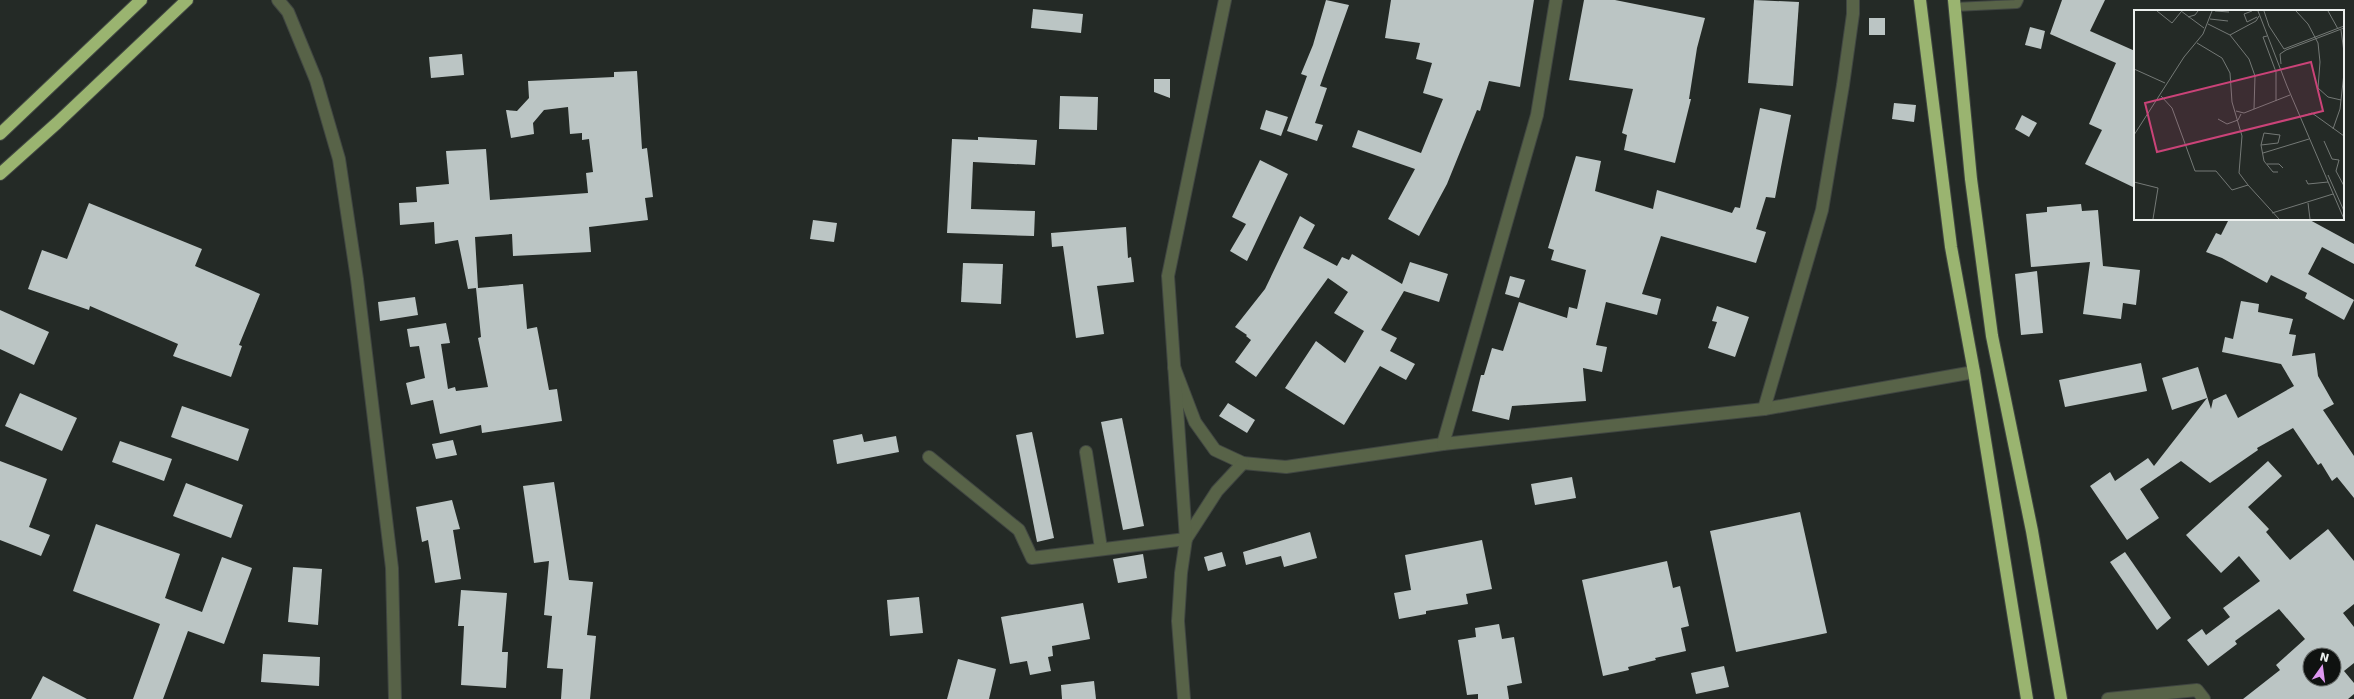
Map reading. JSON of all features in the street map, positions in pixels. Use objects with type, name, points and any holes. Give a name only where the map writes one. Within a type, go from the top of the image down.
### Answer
[{"type":"highway","points":[[0,134],[141,0]]},
{"type":"highway","points":[[0,174],[57,123],[187,0]]},
{"type":"highway","points":[[1920,0],[1951,247],[1974,372],[2027,699]]},
{"type":"highway","points":[[1955,4],[1971,179],[1992,336],[2032,531],[2061,699]]},
{"type":"street","points":[[278,0],[288,12],[316,80],[339,159],[357,279],[392,568],[395,699]]},
{"type":"street","points":[[1184,699],[1178,622],[1181,573],[1186,539],[1168,276],[1225,0]]},
{"type":"street","points":[[1443,444],[1537,115],[1556,0]]},
{"type":"street","points":[[1764,409],[1822,210],[1843,85],[1853,14],[1852,0]]},
{"type":"street","points":[[1174,367],[1195,422],[1215,450],[1243,463],[1286,466],[1443,444],[1764,409],[1974,372]]},
{"type":"street","points":[[1086,452],[1101,548]]},
{"type":"street","points":[[929,457],[1019,530],[1032,558],[1101,548],[1186,539]]},
{"type":"street","points":[[1186,539],[1217,491],[1243,463]]},
{"type":"street","points":[[2108,699],[2196,690],[2204,699]]},
{"type":"lane","points":[[1955,4],[2017,4],[2019,0]]},
{"type":"building","points":[[1326,0],[1349,5],[1320,86],[1327,88],[1315,123],[1323,125],[1317,141],[1287,131],[1307,76],[1301,74],[1313,45]]},
{"type":"building","points":[[1391,0],[1534,0],[1520,87],[1489,81],[1480,111],[1477,110],[1447,184],[1419,236],[1388,219],[1415,169],[1352,147],[1358,130],[1421,153],[1443,99],[1423,93],[1432,63],[1416,59],[1420,43],[1385,38]]},
{"type":"building","points":[[1584,0],[1615,0],[1705,18],[1697,48],[1689,99],[1691,99],[1675,163],[1624,150],[1627,135],[1622,133],[1633,89],[1569,80]]},
{"type":"building","points":[[1754,0],[1799,2],[1793,86],[1748,83]]},
{"type":"building","points":[[2062,0],[2105,0],[2090,31],[2134,51],[2134,188],[2085,164],[2102,130],[2089,124],[2116,63],[2050,34]]},
{"type":"building","points":[[1033,9],[1083,14],[1081,33],[1031,28]]},
{"type":"building","points":[[1869,18],[1885,18],[1885,35],[1869,35]]},
{"type":"building","points":[[2030,27],[2045,31],[2041,49],[2025,45]]},
{"type":"building","points":[[462,54],[464,75],[431,78],[429,57]]},
{"type":"building","points":[[637,71],[642,149],[647,148],[653,197],[645,198],[648,220],[589,227],[591,252],[513,256],[512,234],[475,237],[478,288],[523,284],[527,329],[537,327],[549,390],[557,389],[562,421],[482,433],[481,425],[440,434],[433,400],[411,405],[406,383],[425,378],[419,346],[410,347],[407,329],[446,323],[450,343],[441,344],[448,389],[455,387],[456,391],[488,387],[478,338],[481,337],[476,288],[468,289],[458,240],[435,244],[434,222],[400,225],[399,203],[417,202],[416,187],[449,184],[446,151],[486,149],[490,200],[588,193],[586,173],[593,172],[589,139],[582,140],[582,133],[570,134],[568,107],[544,110],[533,123],[534,134],[511,138],[506,110],[517,111],[529,98],[528,81],[614,77],[614,72]]},
{"type":"building","points":[[1154,79],[1170,79],[1170,98],[1154,92]]},
{"type":"building","points":[[1060,96],[1098,97],[1097,130],[1059,129]]},
{"type":"building","points":[[1894,103],[1916,105],[1914,122],[1892,119]]},
{"type":"building","points":[[1760,108],[1791,115],[1775,198],[1766,197],[1756,229],[1766,232],[1756,263],[1661,236],[1642,294],[1661,299],[1657,315],[1606,302],[1596,345],[1607,347],[1602,372],[1583,368],[1586,401],[1512,406],[1509,420],[1472,411],[1481,375],[1484,375],[1492,348],[1503,351],[1519,302],[1567,318],[1569,307],[1577,309],[1586,270],[1551,260],[1554,250],[1548,248],[1576,156],[1601,161],[1595,191],[1653,209],[1657,190],[1732,213],[1735,207],[1740,208]]},
{"type":"building","points":[[1266,110],[1288,117],[1281,136],[1260,129]]},
{"type":"building","points":[[2022,115],[2037,123],[2029,137],[2015,129]]},
{"type":"building","points":[[978,137],[1037,140],[1035,165],[973,162],[971,209],[1035,211],[1034,236],[947,233],[952,139],[978,140]]},
{"type":"building","points":[[1260,160],[1288,174],[1247,261],[1230,251],[1246,224],[1232,217]]},
{"type":"building","points":[[89,203],[202,249],[195,266],[260,294],[239,345],[242,346],[231,377],[173,356],[178,344],[90,306],[89,310],[28,289],[42,250],[67,259]]},
{"type":"building","points":[[2081,204],[2082,211],[2098,210],[2103,266],[2140,270],[2136,305],[2123,303],[2121,319],[2083,314],[2090,262],[2031,267],[2026,214],[2047,212],[2047,207]]},
{"type":"building","points":[[1300,216],[1315,225],[1303,248],[1337,266],[1342,257],[1349,260],[1352,254],[1402,284],[1410,262],[1448,274],[1439,302],[1404,291],[1381,330],[1397,338],[1390,351],[1415,364],[1406,380],[1380,366],[1344,425],[1285,388],[1316,341],[1345,363],[1364,331],[1334,313],[1348,292],[1328,278],[1256,377],[1235,362],[1251,340],[1246,336],[1247,335],[1235,327],[1265,289]]},
{"type":"building","points":[[813,220],[837,223],[834,242],[810,239]]},
{"type":"building","points":[[2228,220],[2310,220],[2354,244],[2354,264],[2322,247],[2308,274],[2354,300],[2344,320],[2305,298],[2307,293],[2271,275],[2267,283],[2222,258],[2206,252],[2216,233],[2221,235]]},
{"type":"building","points":[[1126,227],[1128,258],[1131,257],[1134,282],[1097,286],[1104,334],[1076,338],[1063,246],[1052,247],[1051,233]]},
{"type":"building","points":[[963,263],[1003,264],[1001,304],[961,302]]},
{"type":"building","points":[[2037,271],[2043,333],[2021,335],[2015,274]]},
{"type":"building","points":[[1510,276],[1525,280],[1519,298],[1505,294]]},
{"type":"building","points":[[415,297],[418,315],[380,321],[378,302]]},
{"type":"building","points":[[2241,301],[2259,304],[2258,312],[2293,319],[2289,334],[2296,335],[2292,356],[2315,353],[2318,376],[2334,404],[2323,410],[2354,456],[2354,498],[2337,477],[2332,481],[2321,463],[2318,465],[2293,428],[2257,448],[2258,450],[2210,483],[2181,461],[2140,489],[2159,518],[2127,540],[2090,486],[2110,472],[2115,481],[2148,458],[2154,466],[2207,398],[2172,410],[2162,378],[2198,367],[2211,409],[2213,400],[2226,394],[2238,418],[2294,386],[2281,364],[2222,352],[2225,337],[2233,339]]},
{"type":"building","points":[[1717,306],[1749,317],[1735,357],[1708,348],[1717,322],[1712,321]]},
{"type":"building","points":[[0,310],[49,332],[34,365],[0,349]]},
{"type":"building","points":[[2141,363],[2147,391],[2065,407],[2059,380]]},
{"type":"building","points":[[20,393],[77,418],[62,451],[5,426]]},
{"type":"building","points":[[1228,403],[1255,420],[1247,433],[1219,416]]},
{"type":"building","points":[[182,406],[249,429],[238,461],[171,437]]},
{"type":"building","points":[[1122,418],[1144,526],[1123,530],[1101,422]]},
{"type":"building","points":[[1032,432],[1054,538],[1037,542],[1016,435]]},
{"type":"building","points":[[862,434],[864,442],[896,436],[899,452],[837,464],[833,440]]},
{"type":"building","points":[[453,440],[457,455],[436,459],[432,444]]},
{"type":"building","points":[[120,441],[172,459],[164,481],[112,462]]},
{"type":"building","points":[[0,461],[47,479],[29,527],[50,535],[41,556],[0,540]]},
{"type":"building","points":[[2268,461],[2282,476],[2248,507],[2269,529],[2266,532],[2290,560],[2328,529],[2354,561],[2354,604],[2343,613],[2354,627],[2354,663],[2344,671],[2354,683],[2354,694],[2348,699],[2243,699],[2280,670],[2276,665],[2305,639],[2279,609],[2235,641],[2237,644],[2208,666],[2187,640],[2202,629],[2206,635],[2230,617],[2223,608],[2260,581],[2239,556],[2221,573],[2186,535]]},
{"type":"building","points":[[1572,477],[1576,498],[1535,505],[1531,484]]},
{"type":"building","points":[[554,482],[569,580],[593,582],[587,635],[596,636],[590,699],[561,699],[563,669],[547,668],[552,616],[544,615],[549,561],[534,563],[523,486]]},
{"type":"building","points":[[186,483],[243,505],[231,538],[173,516]]},
{"type":"building","points":[[452,500],[460,529],[453,530],[461,579],[435,583],[428,540],[422,542],[416,507]]},
{"type":"building","points":[[1800,512],[1827,633],[1736,652],[1710,531]]},
{"type":"building","points":[[96,524],[180,554],[165,598],[202,612],[222,557],[252,568],[224,644],[188,631],[163,699],[133,699],[160,624],[73,591]]},
{"type":"building","points":[[1310,532],[1317,558],[1284,567],[1281,556],[1246,565],[1243,552]]},
{"type":"building","points":[[1482,540],[1492,589],[1466,594],[1468,604],[1426,611],[1426,614],[1399,619],[1394,593],[1411,590],[1405,555]]},
{"type":"building","points":[[1222,552],[1226,566],[1208,571],[1204,557]]},
{"type":"building","points":[[2125,552],[2171,618],[2157,630],[2110,562]]},
{"type":"building","points":[[1143,554],[1147,578],[1118,583],[1113,559]]},
{"type":"building","points":[[1667,561],[1673,588],[1680,586],[1689,626],[1681,628],[1686,651],[1655,658],[1656,660],[1628,667],[1629,670],[1603,676],[1582,580]]},
{"type":"building","points":[[293,567],[322,569],[318,625],[288,622]]},
{"type":"building","points":[[461,590],[507,593],[502,652],[508,652],[506,688],[461,685],[464,626],[458,626]]},
{"type":"building","points":[[919,597],[923,633],[890,636],[887,600]]},
{"type":"building","points":[[1083,603],[1090,639],[1052,646],[1053,656],[1048,657],[1051,671],[1030,675],[1027,661],[1010,664],[1001,617]]},
{"type":"building","points":[[1499,624],[1502,639],[1514,637],[1522,683],[1507,686],[1509,699],[1478,699],[1478,694],[1467,695],[1458,640],[1476,637],[1475,628]]},
{"type":"building","points":[[263,654],[320,657],[319,686],[261,682]]},
{"type":"building","points":[[958,659],[996,669],[989,699],[947,699]]},
{"type":"building","points":[[1724,666],[1729,687],[1696,694],[1691,673]]},
{"type":"building","points":[[43,676],[87,699],[31,699]]},
{"type":"building","points":[[1094,681],[1096,699],[1062,699],[1061,685]]}]
